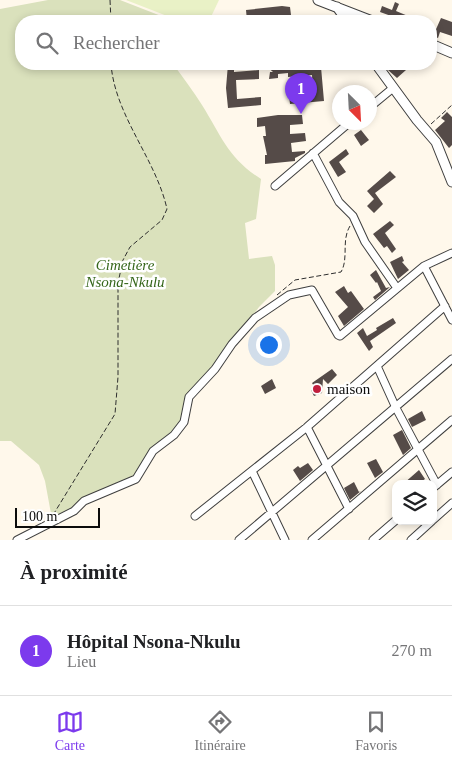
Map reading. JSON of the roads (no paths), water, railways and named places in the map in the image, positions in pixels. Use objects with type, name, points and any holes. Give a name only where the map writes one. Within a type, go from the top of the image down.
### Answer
[{"type":"street","points":[[318,0],[357,15]]},
{"type":"street","points":[[337,7],[342,15]]},
{"type":"street","points":[[437,47],[452,53]]},
{"type":"street","points":[[380,70],[436,142],[452,182]]},
{"type":"street","points":[[377,101],[393,88]]},
{"type":"street","points":[[275,186],[341,130]]},
{"type":"street","points":[[313,154],[339,202],[353,216],[365,242],[397,288]]},
{"type":"street","points":[[17,540],[74,511],[82,502],[136,479],[153,451],[174,434],[184,422],[189,397],[215,369],[248,325],[264,310],[289,295],[312,290],[340,336],[424,266],[452,253]]},
{"type":"street","points":[[424,266],[452,320]]},
{"type":"street","points":[[195,516],[307,427],[445,306]]},
{"type":"street","points":[[239,540],[452,359]]},
{"type":"street","points":[[377,366],[432,480]]},
{"type":"street","points":[[312,540],[452,420]]},
{"type":"street","points":[[307,427],[350,509]]},
{"type":"street","points":[[252,472],[285,540]]},
{"type":"street","points":[[437,484],[452,472]]},
{"type":"street","points":[[437,517],[452,503]]},
{"type":"street","points":[[373,540],[392,523]]},
{"type":"street","points":[[411,540],[428,525]]},
{"type":"place","name":"Hôpital Nsona-Nkulu","points":[[301,114]]},
{"type":"place","name":"maison","points":[[317,389]]},
{"type":"park label","name":"Cimetière Nsona-Nkulu","points":[[125,274]]}]
